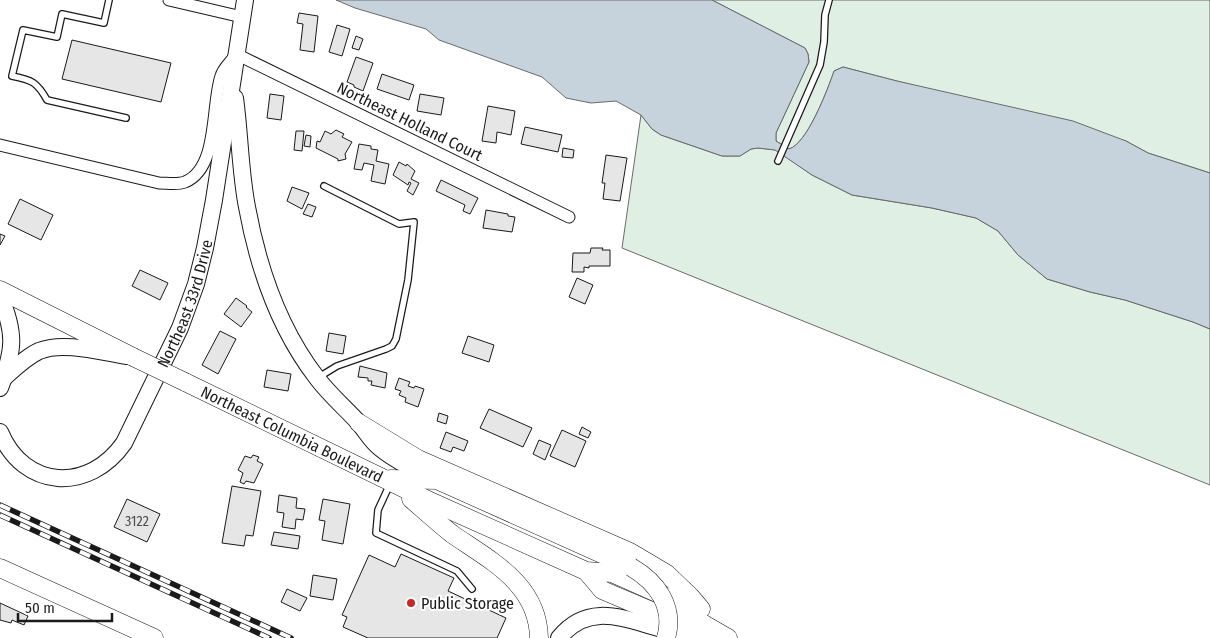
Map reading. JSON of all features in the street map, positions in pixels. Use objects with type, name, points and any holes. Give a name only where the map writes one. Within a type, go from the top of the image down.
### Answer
[{"type":"main road","name":"Northeast 33rd Drive","points":[[0,432],[9,449],[18,460],[36,472],[56,478],[76,477],[102,467],[124,443],[180,328],[196,284],[212,210],[245,0]]},
{"type":"main road","points":[[232,81],[239,127],[243,186],[260,261],[271,294],[284,323],[300,353],[317,378],[359,423],[371,441],[414,469],[631,567],[648,578],[661,594],[667,612],[669,621],[666,638]]},
{"type":"main road","name":"Northeast Columbia Boulevard","points":[[0,290],[388,481],[586,571],[602,590],[675,622],[702,624],[725,636]]},
{"type":"main road","name":"Northeast 33rd Drive","points":[[0,296],[9,317],[12,335],[2,383]]},
{"type":"main road","name":"Northeast 33rd Drive","points":[[2,383],[33,354],[48,348],[66,347],[134,357]]},
{"type":"main road","points":[[359,423],[418,458],[622,548],[646,561],[667,574],[690,596],[725,636]]},
{"type":"main road","points":[[388,481],[436,480]]},
{"type":"main road","points":[[388,481],[452,533],[508,574],[524,590],[533,606],[538,630]]},
{"type":"main road","points":[[0,568],[152,638]]},
{"type":"main road","points":[[562,634],[572,624],[582,619],[602,616],[614,617],[673,632],[725,636]]},
{"type":"street","points":[[169,0],[242,17]]},
{"type":"street","points":[[0,145],[159,183],[177,184],[185,182],[196,175],[207,157],[221,74],[236,54]]},
{"type":"street","name":"Northeast Holland Court","points":[[236,54],[569,218]]},
{"type":"lane","points":[[109,0],[104,23],[62,14],[57,37],[23,30],[12,76],[31,80],[40,88],[47,100],[126,118]]},
{"type":"lane","points":[[778,161],[820,65],[824,42],[825,15],[829,0]]},
{"type":"lane","points":[[317,378],[337,366],[386,350],[392,346],[396,339],[408,280],[414,222],[399,224],[324,186]]},
{"type":"lane","points":[[388,481],[378,510],[376,533],[457,571],[472,589]]},
{"type":"green space","points":[[712,0],[1210,0],[1210,173],[1148,153],[1126,141],[843,67],[834,71],[810,127],[796,145],[789,149],[776,141],[776,133],[809,62],[805,48]]},
{"type":"green space","points":[[641,115],[652,129],[661,135],[722,156],[740,156],[751,149],[758,148],[776,150],[812,175],[852,195],[932,208],[976,218],[998,231],[1018,255],[1047,279],[1125,300],[1210,329],[1210,485],[622,248]]},
{"type":"shaded area","points":[[336,0],[712,0],[805,48],[809,62],[776,133],[776,141],[789,149],[796,145],[810,127],[834,71],[843,67],[1073,121],[1126,141],[1148,153],[1210,173],[1210,329],[1125,300],[1047,279],[1018,255],[998,231],[976,218],[932,208],[852,195],[812,175],[775,150],[758,148],[751,149],[740,156],[722,156],[661,135],[652,129],[641,115],[616,101],[591,103],[566,98],[542,77],[439,40],[426,29],[355,8]]},
{"type":"building","points":[[299,13],[318,16],[314,52],[300,50],[303,24],[297,23]]},
{"type":"building","points":[[337,25],[350,29],[342,56],[329,52]]},
{"type":"building","points":[[356,36],[363,39],[359,50],[352,48]]},
{"type":"building","points":[[72,40],[171,63],[161,102],[62,79]]},
{"type":"building","points":[[356,57],[373,63],[363,91],[347,82]]},
{"type":"building","points":[[382,74],[414,85],[409,100],[377,89]]},
{"type":"building","points":[[270,94],[284,96],[281,120],[267,118]]},
{"type":"building","points":[[420,94],[444,98],[441,115],[417,111]]},
{"type":"building","points":[[488,106],[515,111],[511,135],[497,132],[496,143],[482,141]]},
{"type":"building","points":[[525,127],[562,135],[558,152],[521,144]]},
{"type":"building","points":[[336,130],[344,134],[342,137],[352,142],[345,154],[346,159],[338,161],[338,159],[316,148],[317,141],[320,142],[325,131],[331,134]]},
{"type":"building","points":[[296,131],[304,131],[302,151],[294,150]]},
{"type":"building","points":[[306,135],[311,136],[310,147],[304,146]]},
{"type":"building","points":[[359,144],[371,146],[371,149],[378,150],[376,161],[389,164],[385,184],[371,181],[374,165],[364,163],[362,170],[354,169]]},
{"type":"building","points":[[563,148],[574,150],[573,158],[562,157]]},
{"type":"building","points":[[606,155],[627,158],[620,201],[603,199],[605,183],[602,183]]},
{"type":"building","points":[[399,162],[406,166],[407,164],[415,171],[411,179],[419,183],[413,195],[407,191],[411,183],[409,182],[408,185],[393,175]]},
{"type":"building","points":[[441,180],[478,198],[470,214],[463,211],[465,205],[436,191]]},
{"type":"building","points":[[292,187],[309,193],[302,209],[287,201]]},
{"type":"building","points":[[20,199],[53,215],[41,240],[8,224]]},
{"type":"building","points":[[308,204],[316,207],[312,217],[303,214]]},
{"type":"building","points":[[486,210],[515,217],[512,232],[483,228]]},
{"type":"building","points":[[0,234],[5,236],[0,245]]},
{"type":"building","points":[[591,248],[610,250],[610,266],[589,266],[589,268],[584,267],[584,272],[572,272],[573,253],[590,253]]},
{"type":"building","points":[[140,270],[168,283],[160,300],[132,286]]},
{"type":"building","points":[[577,278],[593,285],[585,304],[569,297]]},
{"type":"building","points":[[236,298],[252,312],[241,327],[224,314]]},
{"type":"building","points":[[220,331],[236,339],[218,374],[202,365]]},
{"type":"building","points":[[329,333],[346,336],[343,354],[326,351]]},
{"type":"building","points":[[468,336],[494,345],[489,362],[462,353]]},
{"type":"building","points":[[360,366],[387,373],[385,388],[371,385],[372,381],[368,381],[368,378],[358,377]]},
{"type":"building","points":[[267,370],[291,374],[288,391],[264,387]]},
{"type":"building","points":[[399,378],[410,382],[408,386],[424,389],[418,407],[405,402],[406,398],[399,395],[401,391],[395,389]]},
{"type":"building","points":[[489,409],[532,428],[523,447],[480,428]]},
{"type":"building","points":[[439,413],[448,416],[446,424],[437,421]]},
{"type":"building","points":[[582,427],[591,432],[588,438],[579,434]]},
{"type":"building","points":[[562,430],[586,441],[575,467],[550,456]]},
{"type":"building","points":[[446,432],[468,441],[464,451],[453,447],[451,452],[440,448]]},
{"type":"building","points":[[539,440],[551,445],[545,460],[533,454]]},
{"type":"building","points":[[253,455],[259,457],[257,461],[263,464],[254,483],[246,481],[244,484],[240,482],[243,473],[238,470],[245,456],[251,458]]},
{"type":"building","points":[[232,486],[261,491],[253,536],[246,535],[244,546],[222,543]]},
{"type":"building","points":[[279,495],[297,498],[296,508],[305,509],[303,520],[296,519],[295,529],[282,527],[284,513],[277,512]]},
{"type":"building","points":[[127,499],[160,514],[147,542],[114,527]]},
{"type":"building","points":[[323,499],[350,504],[343,544],[322,540],[325,521],[319,520]]},
{"type":"building","points":[[274,532],[300,536],[298,549],[271,545]]},
{"type":"building","name":"Public Storage","points":[[401,554],[454,578],[448,591],[506,618],[497,638],[368,638],[343,627],[347,617],[342,615],[369,555],[395,567]]},
{"type":"building","points":[[313,575],[337,579],[333,600],[310,596]]},
{"type":"building","points":[[287,589],[307,598],[300,611],[281,602]]},
{"type":"building","points":[[0,603],[28,616],[24,625],[12,620],[11,623],[0,620]]},
{"type":"railway","points":[[0,505],[291,638]]},
{"type":"railway","points":[[0,515],[269,638]]},
{"type":"place","name":"Public Storage","points":[[411,603]]}]
